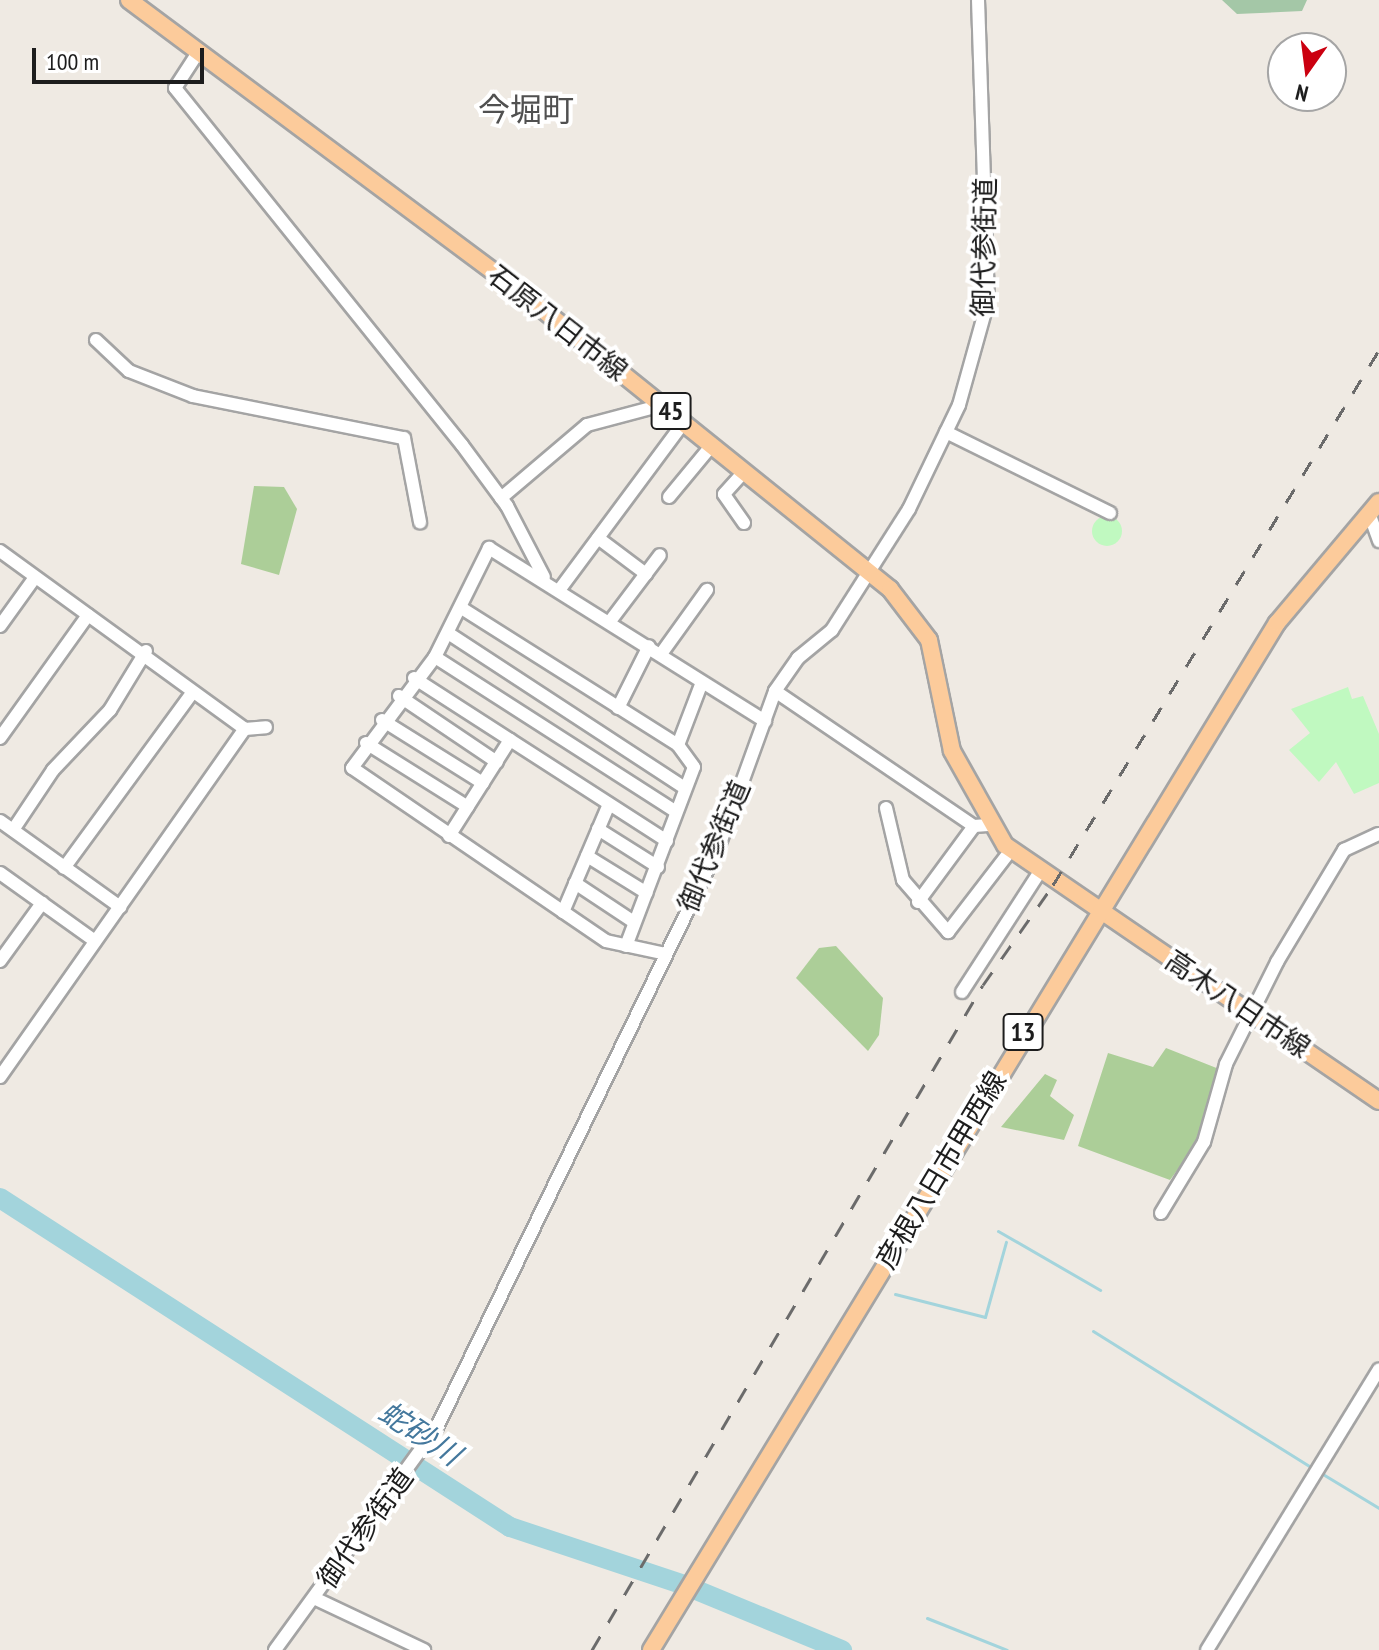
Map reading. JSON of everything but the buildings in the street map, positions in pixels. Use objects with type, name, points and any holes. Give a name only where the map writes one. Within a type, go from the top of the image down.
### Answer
[{"type":"main road","name":"石原八日市線","points":[[129,0],[684,422],[908,607],[929,640],[952,751],[981,825],[1039,873],[1096,909]]},
{"type":"main road","name":"彦根八日市甲西線","points":[[651,1650],[1096,909],[1277,623],[1374,508]]},
{"type":"main road","name":"高木八日市線","points":[[1096,909],[1379,1101]]},
{"type":"street","name":"御代参街道","points":[[275,1650],[412,1464],[516,1270],[719,846],[775,691],[798,658],[832,630],[868,573],[946,432],[973,369],[988,301],[978,0]]},
{"type":"street","points":[[199,51],[175,88],[501,498],[544,577]]},
{"type":"street","points":[[96,340],[129,371],[193,396],[404,438],[420,522]]},
{"type":"street","points":[[501,498],[587,425],[662,405]]},
{"type":"street","points":[[560,589],[684,422]]},
{"type":"street","points":[[946,432],[1110,513]]},
{"type":"street","points":[[669,497],[712,445]]},
{"type":"street","points":[[744,523],[724,494],[745,471]]},
{"type":"street","points":[[1374,508],[1379,541]]},
{"type":"street","points":[[598,538],[646,574]]},
{"type":"street","points":[[666,954],[626,946],[563,912],[352,768],[399,696],[435,657],[463,609],[489,548],[544,577],[765,721]]},
{"type":"street","points":[[0,551],[33,580],[146,651],[192,693],[245,729],[266,727]]},
{"type":"street","points":[[611,620],[660,555]]},
{"type":"street","points":[[0,626],[33,580]]},
{"type":"street","points":[[661,654],[707,590]]},
{"type":"street","points":[[463,609],[678,745],[694,767],[626,946]]},
{"type":"street","points":[[0,738],[88,615]]},
{"type":"street","points":[[448,633],[685,788]]},
{"type":"street","points":[[618,708],[649,646]]},
{"type":"street","points":[[13,830],[53,770],[110,710],[146,651]]},
{"type":"street","points":[[435,657],[675,811]]},
{"type":"street","points":[[414,678],[667,841]]},
{"type":"street","points":[[678,745],[702,682]]},
{"type":"street","points":[[775,691],[981,825],[918,902]]},
{"type":"street","points":[[64,868],[192,693]]},
{"type":"street","points":[[399,696],[497,762]]},
{"type":"street","points":[[382,720],[483,783]]},
{"type":"street","points":[[0,1077],[245,729]]},
{"type":"street","points":[[449,836],[510,740]]},
{"type":"street","points":[[366,743],[468,807]]},
{"type":"street","points":[[563,912],[609,804]]},
{"type":"street","points":[[886,808],[892,852],[918,902],[948,932],[1011,850]]},
{"type":"street","points":[[0,821],[120,907]]},
{"type":"street","points":[[598,829],[658,867]]},
{"type":"street","points":[[1161,1213],[1204,1142],[1226,1064],[1344,850],[1379,834]]},
{"type":"street","points":[[587,856],[647,893]]},
{"type":"street","points":[[0,873],[95,941]]},
{"type":"street","points":[[962,992],[1039,873]]},
{"type":"street","points":[[575,883],[634,922]]},
{"type":"street","points":[[0,961],[42,903]]},
{"type":"street","points":[[1207,1650],[1379,1369]]},
{"type":"street","points":[[314,1598],[424,1650]]},
{"type":"green space","points":[[1222,0],[1307,0],[1302,11],[1237,14]]},
{"type":"green space","points":[[254,486],[284,487],[297,509],[279,575],[241,564]]},
{"type":"green space","points":[[1107,516],[1118,520],[1122,531],[1118,542],[1107,546],[1096,542],[1092,531],[1096,520]]},
{"type":"green space","points":[[1348,687],[1352,699],[1363,696],[1379,734],[1379,783],[1354,794],[1336,762],[1319,782],[1289,750],[1310,733],[1291,709]]},
{"type":"green space","points":[[836,946],[883,998],[879,1035],[868,1051],[796,978],[819,948]]},
{"type":"green space","points":[[1166,1048],[1219,1069],[1201,1138],[1170,1180],[1078,1146],[1108,1053],[1153,1067]]},
{"type":"green space","points":[[1045,1074],[1057,1080],[1050,1096],[1074,1115],[1064,1140],[1001,1127]]},
{"type":"waterway","name":"蛇砂川","points":[[0,1198],[510,1527],[684,1585],[842,1650]]},
{"type":"waterway","points":[[998,1231],[1100,1290]]},
{"type":"waterway","points":[[895,1294],[985,1317],[1006,1242]]},
{"type":"waterway","points":[[1093,1331],[1314,1469]]},
{"type":"waterway","points":[[1321,1473],[1379,1508]]},
{"type":"waterway","points":[[927,1618],[1007,1650]]},
{"type":"railway","points":[[592,1650],[983,985],[1053,885],[1379,350]]},
{"type":"district","name":"今堀町","points":[[526,109]]}]
